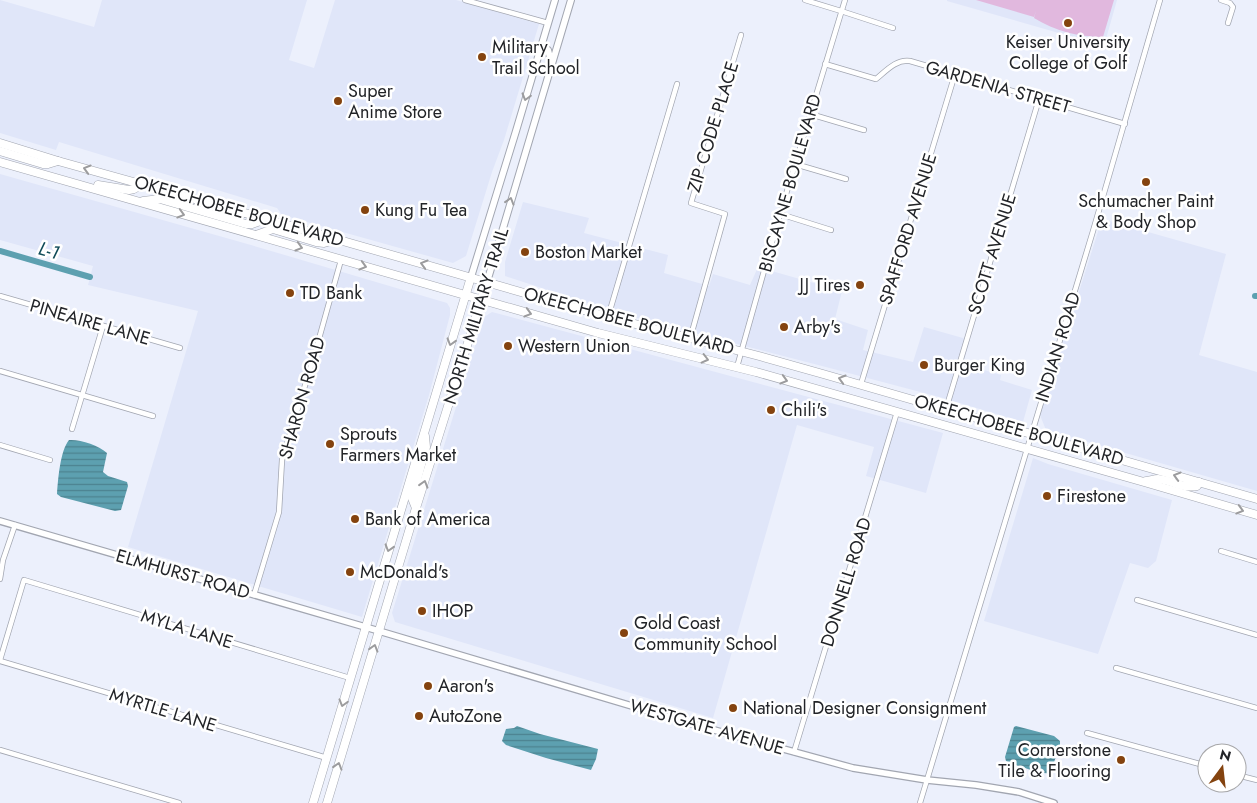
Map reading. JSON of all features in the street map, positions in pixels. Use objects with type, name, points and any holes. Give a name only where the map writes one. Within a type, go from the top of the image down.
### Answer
[{"type":"main road","name":"NORTH MILITARY TRAIL","points":[[313,803],[555,0]]},
{"type":"main road","name":"NORTH MILITARY TRAIL","points":[[327,803],[416,508],[487,282],[570,0]]},
{"type":"main road","points":[[542,44],[548,50],[552,63]]},
{"type":"main road","name":"OKEECHOBEE BOULEVARD","points":[[0,143],[471,277],[608,318],[861,384],[1257,499]]},
{"type":"main road","points":[[0,151],[43,164],[58,161]]},
{"type":"main road","name":"OKEECHOBEE BOULEVARD","points":[[0,162],[598,333],[737,367],[1257,515]]},
{"type":"main road","points":[[61,179],[129,190],[142,184]]},
{"type":"main road","points":[[139,202],[160,199],[246,224],[266,219]]},
{"type":"main road","points":[[256,235],[273,229],[316,242],[324,243],[338,239]]},
{"type":"main road","points":[[416,508],[412,498],[426,447],[425,429]]},
{"type":"main road","points":[[1144,482],[1158,479],[1192,487],[1197,486],[1199,482]]},
{"type":"street","points":[[465,0],[548,23]]},
{"type":"street","points":[[805,0],[893,28]]},
{"type":"street","name":"BISCAYNE BOULEVARD","points":[[737,367],[780,214],[844,0]]},
{"type":"street","name":"INDIAN ROAD","points":[[920,803],[1125,124],[1160,0]]},
{"type":"street","points":[[1221,0],[1230,3],[1233,7],[1228,24]]},
{"type":"street","name":"ZIP CODE PLACE","points":[[690,339],[725,214],[691,203],[741,35]]},
{"type":"street","name":"GARDENIA STREET","points":[[825,64],[876,79],[899,61],[904,60],[1125,124]]},
{"type":"street","name":"SPAFFORD AVENUE","points":[[861,384],[955,74]]},
{"type":"street","points":[[608,318],[677,84]]},
{"type":"street","name":"SCOTT AVENUE","points":[[946,409],[1039,98]]},
{"type":"street","points":[[810,114],[864,130]]},
{"type":"street","points":[[795,164],[846,179]]},
{"type":"street","points":[[780,214],[831,230]]},
{"type":"street","name":"SHARON ROAD","points":[[254,595],[279,512],[282,460],[342,260]]},
{"type":"street","name":"PINEAIRE LANE","points":[[0,296],[180,348]]},
{"type":"street","points":[[72,429],[104,326]]},
{"type":"street","points":[[0,371],[153,416]]},
{"type":"street","name":"DONNELL ROAD","points":[[794,752],[897,412]]},
{"type":"street","points":[[0,445],[50,460]]},
{"type":"street","name":"ELMHURST ROAD","points":[[0,521],[365,627]]},
{"type":"street","points":[[0,579],[15,526]]},
{"type":"street","points":[[1221,551],[1257,562]]},
{"type":"street","name":"MYLA LANE","points":[[0,661],[24,580],[350,678]]},
{"type":"street","points":[[1136,600],[1257,635]]},
{"type":"street","name":"WESTGATE AVENUE","points":[[365,627],[687,722],[853,768],[927,780],[997,788],[1019,792],[1054,803]]},
{"type":"street","name":"MYRTLE LANE","points":[[0,661],[327,758]]},
{"type":"street","points":[[1116,668],[1257,708]]},
{"type":"street","points":[[1087,733],[1197,763]]},
{"type":"street","points":[[0,750],[179,803]]},
{"type":"shaded area","points":[[0,0],[94,27],[102,0],[307,0],[289,60],[314,68],[335,0],[456,0],[539,24],[466,256],[453,263],[282,215],[277,208],[59,142],[56,150],[0,133]]},
{"type":"shaded area","name":"Keiser University College of Golf","points":[[947,0],[1117,0],[1104,46]]},
{"type":"shaded area","name":"Keiser University College of Golf","points":[[976,0],[1114,0],[1103,37],[1085,36],[1059,30],[1034,18],[1036,11],[1034,17]]},
{"type":"shaded area","points":[[0,174],[447,303],[450,308],[450,315],[429,395],[362,617],[128,547],[198,311],[88,285],[93,266],[0,240]]},
{"type":"shaded area","points":[[523,202],[589,218],[584,233],[668,255],[664,273],[709,286],[713,274],[750,285],[758,267],[842,291],[835,319],[868,330],[863,350],[913,362],[924,327],[970,340],[963,364],[1001,375],[1000,380],[1032,390],[1023,422],[943,398],[618,313],[505,276],[505,262]]},
{"type":"shaded area","points":[[1102,219],[1226,254],[1199,355],[1257,372],[1257,491],[1046,430],[1040,415]]},
{"type":"shaded area","points":[[492,312],[943,433],[926,493],[866,476],[874,447],[797,425],[713,718],[395,622],[392,613],[484,317]]},
{"type":"shaded area","points":[[1033,458],[1172,500],[1156,561],[1148,568],[1130,563],[1098,654],[984,621]]},
{"type":"water","points":[[69,440],[89,443],[107,453],[103,472],[108,476],[127,482],[128,486],[121,510],[115,511],[61,497],[57,494],[63,451]]},
{"type":"water","points":[[517,726],[598,749],[591,770],[506,745],[502,741],[506,729]]},
{"type":"water","points":[[1014,727],[1054,736],[1060,741],[1049,773],[1034,771],[1006,761],[1005,757]]},
{"type":"waterway","name":"L-1","points":[[0,251],[90,277]]},
{"type":"place","name":"Keiser University College of Golf","points":[[1068,23]]},
{"type":"place","name":"Military Trail School","points":[[482,57]]},
{"type":"place","name":"Super Anime Store","points":[[338,101]]},
{"type":"place","name":"Schumacher Paint & Body Shop","points":[[1146,182]]},
{"type":"place","name":"Kung Fu Tea","points":[[365,210]]},
{"type":"place","name":"Boston Market","points":[[525,252]]},
{"type":"place","name":"JJ Tires","points":[[860,285]]},
{"type":"place","name":"TD Bank","points":[[290,293]]},
{"type":"place","name":"Arby's","points":[[784,327]]},
{"type":"place","name":"Western Union","points":[[508,346]]},
{"type":"place","name":"Burger King","points":[[924,365]]},
{"type":"place","name":"Chili's","points":[[771,410]]},
{"type":"place","name":"Sprouts Farmers Market","points":[[330,444]]},
{"type":"place","name":"Firestone","points":[[1047,496]]},
{"type":"place","name":"Bank of America","points":[[355,519]]},
{"type":"place","name":"McDonald's","points":[[350,572]]},
{"type":"place","name":"IHOP","points":[[422,611]]},
{"type":"place","name":"Gold Coast Community School","points":[[624,633]]},
{"type":"place","name":"Aaron's","points":[[428,686]]},
{"type":"place","name":"National Designer Consignment","points":[[733,708]]},
{"type":"place","name":"AutoZone","points":[[419,716]]},
{"type":"place","name":"Cornerstone Tile & Flooring","points":[[1121,760]]}]
